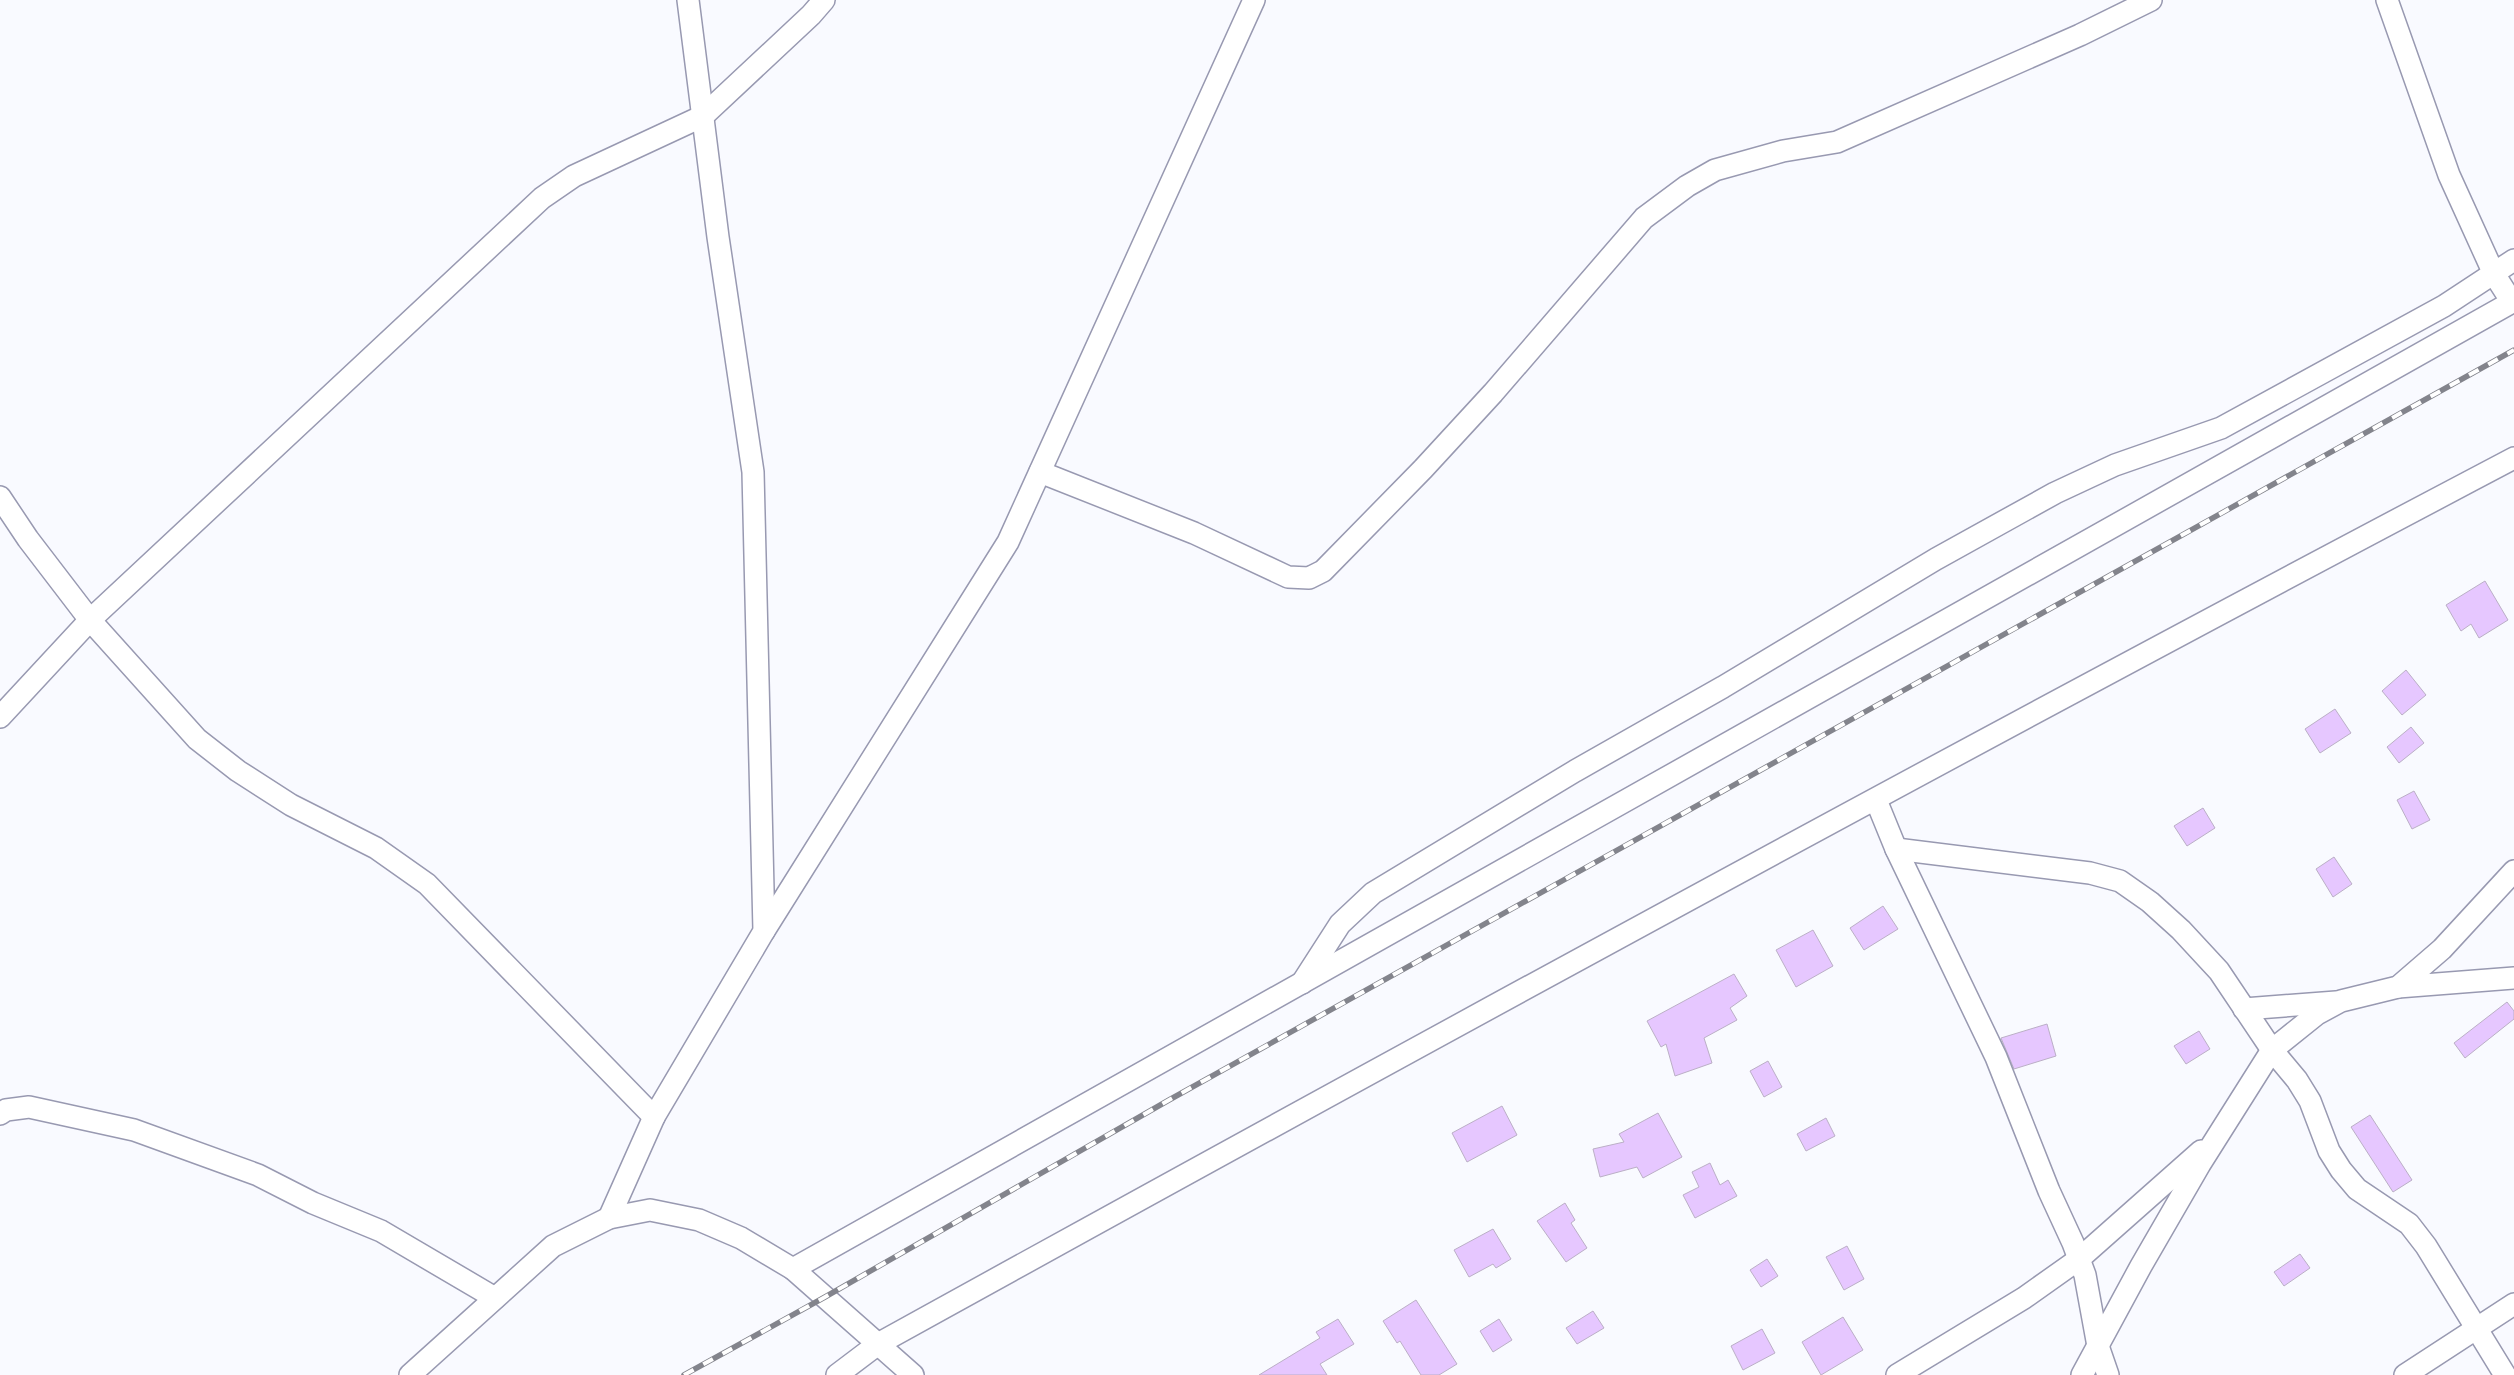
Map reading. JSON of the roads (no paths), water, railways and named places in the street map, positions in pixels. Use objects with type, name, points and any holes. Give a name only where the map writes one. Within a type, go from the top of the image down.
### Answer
[{"type":"street","points":[[688,0],[753,472],[764,931]]},
{"type":"street","points":[[0,717],[90,620],[542,198],[574,176],[703,116],[811,15],[824,0]]},
{"type":"street","points":[[609,1218],[654,1117],[764,931],[1008,542],[1254,0]]},
{"type":"street","points":[[1040,472],[1194,532],[1288,577],[1309,578],[1323,571],[1423,470],[1559,319],[1644,218],[1687,186],[1714,170],[1783,151],[1837,142],[2062,43],[2150,0]]},
{"type":"street","points":[[793,1269],[1130,1083],[2235,455],[2513,301],[2494,274],[2449,175],[2387,0]]},
{"type":"street","points":[[1300,985],[1340,924],[1373,893],[1575,770],[1723,687],[1936,559],[2056,493],[2115,465],[2221,428],[2444,306],[2514,260]]},
{"type":"street","points":[[837,1375],[878,1344],[1336,1091],[2234,605],[2514,458]]},
{"type":"street","points":[[0,497],[28,539],[90,620],[197,739],[238,771],[291,805],[376,848],[427,884],[654,1117]]},
{"type":"street","points":[[1876,800],[1896,849],[1996,1058],[2079,1259],[2085,1275],[2098,1346],[2108,1375]]},
{"type":"street","points":[[1896,849],[2090,873],[2120,881],[2150,902],[2181,930],[2219,971],[2272,1050],[2297,1080],[2310,1101],[2329,1151],[2356,1190],[2409,1224],[2439,1266],[2475,1330],[2505,1375]]},
{"type":"street","points":[[2398,987],[2442,949],[2514,871]]},
{"type":"street","points":[[2244,1009],[2341,1001],[2398,987],[2514,978]]},
{"type":"street","points":[[2082,1375],[2141,1266],[2216,1138],[2246,1095],[2272,1050],[2317,1014],[2341,1001]]},
{"type":"street","points":[[0,1114],[6,1110],[29,1107],[126,1128],[258,1176],[313,1203],[381,1231],[495,1298]]},
{"type":"street","points":[[1897,1375],[2024,1298],[2079,1259],[2216,1138]]},
{"type":"street","points":[[410,1375],[553,1246],[609,1218],[650,1210],[699,1220],[741,1238],[793,1269],[913,1375]]},
{"type":"street","points":[[2405,1375],[2514,1304]]},
{"type":"railway","points":[[684,1375],[825,1297],[1169,1100],[2514,350]]}]
